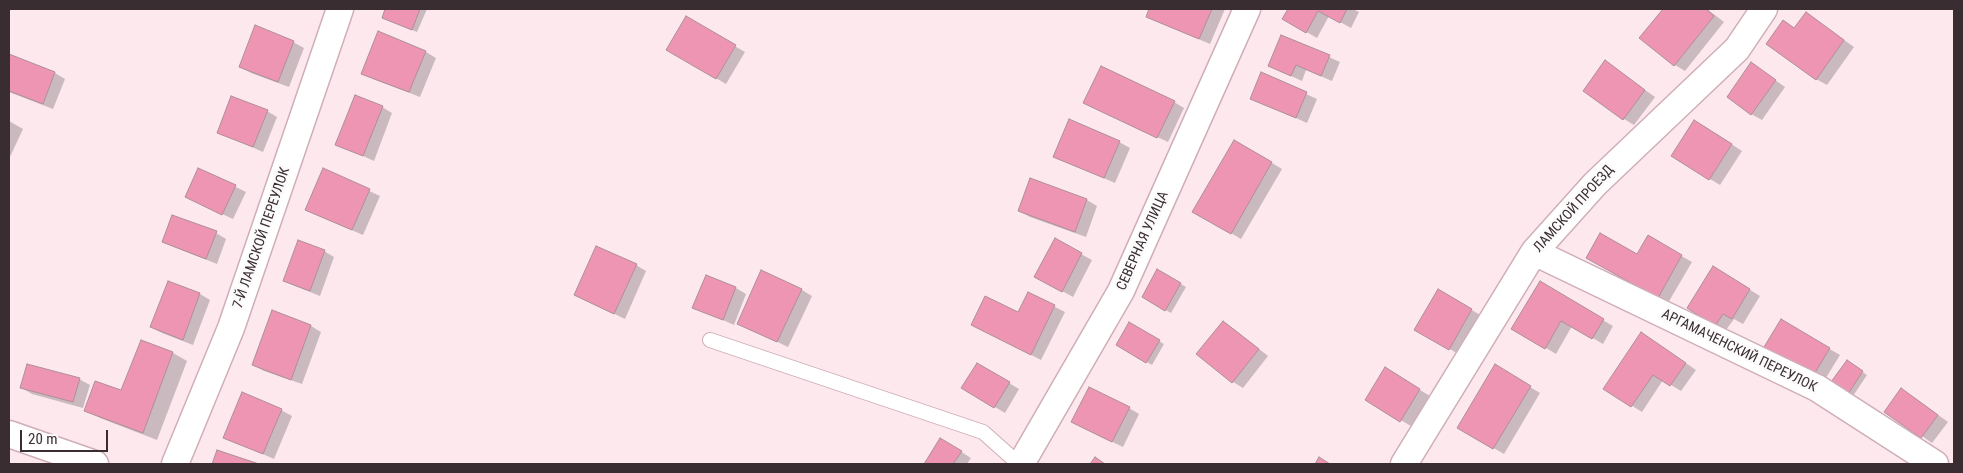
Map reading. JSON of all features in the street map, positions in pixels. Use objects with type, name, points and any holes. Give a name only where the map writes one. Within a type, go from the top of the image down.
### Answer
[{"type":"street","name":"7-Й ЛАМСКОЙ ПЕРЕУЛОК","points":[[175,464],[231,328],[340,9]]},
{"type":"street","name":"СЕВЕРНАЯ УЛИЦА","points":[[1020,464],[1121,291],[1247,9]]},
{"type":"street","name":"ЛАМСКОЙ ПРОЕЗД","points":[[1404,464],[1534,252],[1594,184],[1737,49],[1764,9]]},
{"type":"street","name":"АРГАМАЧЕНСКИЙ ПЕРЕУЛОК","points":[[1534,252],[1817,388],[1935,464]]},
{"type":"street","points":[[9,434],[95,464]]},
{"type":"lane","points":[[710,340],[983,432],[1020,464]]},
{"type":"building","points":[[385,9],[420,9],[412,30],[382,18]]},
{"type":"building","points":[[1149,9],[1212,9],[1199,39],[1146,17]]},
{"type":"building","points":[[1288,9],[1347,9],[1340,23],[1318,11],[1306,33],[1282,19]]},
{"type":"building","points":[[1663,9],[1706,9],[1714,16],[1674,66],[1639,38]]},
{"type":"building","points":[[1806,12],[1844,40],[1816,80],[1766,44],[1783,20],[1794,28]]},
{"type":"building","points":[[686,16],[736,45],[716,79],[666,50]]},
{"type":"building","points":[[255,25],[294,41],[278,82],[239,67]]},
{"type":"building","points":[[378,31],[426,51],[409,92],[361,74]]},
{"type":"building","points":[[1281,35],[1330,55],[1321,76],[1296,65],[1291,76],[1268,66]]},
{"type":"building","points":[[9,54],[55,72],[43,104],[9,91]]},
{"type":"building","points":[[1605,60],[1645,90],[1623,120],[1583,91]]},
{"type":"building","points":[[1751,62],[1776,80],[1751,115],[1727,97]]},
{"type":"building","points":[[1101,66],[1175,101],[1157,138],[1083,103]]},
{"type":"building","points":[[1261,72],[1307,92],[1296,118],[1250,99]]},
{"type":"building","points":[[355,95],[383,106],[363,156],[335,145]]},
{"type":"building","points":[[231,96],[268,110],[253,147],[217,133]]},
{"type":"building","points":[[1069,119],[1120,141],[1104,178],[1053,157]]},
{"type":"building","points":[[1694,120],[1732,144],[1709,180],[1671,156]]},
{"type":"building","points":[[1234,140],[1272,162],[1231,234],[1192,212]]},
{"type":"building","points":[[198,168],[236,185],[222,215],[185,197]]},
{"type":"building","points":[[323,168],[370,189],[352,230],[305,210]]},
{"type":"building","points":[[1030,178],[1087,199],[1075,232],[1018,211]]},
{"type":"building","points":[[172,215],[217,231],[206,259],[162,242]]},
{"type":"building","points":[[1600,233],[1637,254],[1648,235],[1682,255],[1658,298],[1586,258]]},
{"type":"building","points":[[1055,238],[1082,253],[1062,292],[1034,277]]},
{"type":"building","points":[[298,240],[325,250],[310,291],[283,281]]},
{"type":"building","points":[[596,246],[637,264],[614,314],[574,295]]},
{"type":"building","points":[[1713,266],[1750,289],[1732,319],[1723,314],[1715,326],[1687,308]]},
{"type":"building","points":[[1157,269],[1181,283],[1165,311],[1142,297]]},
{"type":"building","points":[[761,270],[802,289],[777,342],[737,324]]},
{"type":"building","points":[[706,275],[736,287],[723,320],[692,308]]},
{"type":"building","points":[[168,281],[200,293],[183,340],[150,327]]},
{"type":"building","points":[[1540,281],[1604,319],[1592,339],[1561,321],[1545,349],[1511,329]]},
{"type":"building","points":[[1438,289],[1472,309],[1449,350],[1414,330]]},
{"type":"building","points":[[1028,292],[1055,305],[1031,355],[971,325],[985,296],[1018,312]]},
{"type":"building","points":[[272,310],[311,325],[291,380],[252,365]]},
{"type":"building","points":[[1781,319],[1830,348],[1813,376],[1764,347]]},
{"type":"building","points":[[1223,321],[1259,349],[1232,383],[1196,354]]},
{"type":"building","points":[[1129,322],[1160,340],[1146,363],[1116,345]]},
{"type":"building","points":[[1641,332],[1686,363],[1670,386],[1653,375],[1631,407],[1603,389]]},
{"type":"building","points":[[141,340],[173,352],[143,433],[84,411],[95,381],[121,390]]},
{"type":"building","points":[[1847,360],[1863,371],[1848,394],[1831,382]]},
{"type":"building","points":[[977,363],[1010,382],[994,408],[961,388]]},
{"type":"building","points":[[27,364],[80,378],[73,402],[20,388]]},
{"type":"building","points":[[1495,364],[1531,386],[1493,449],[1457,428]]},
{"type":"building","points":[[1385,367],[1420,389],[1400,422],[1365,400]]},
{"type":"building","points":[[1089,387],[1130,407],[1112,442],[1071,422]]},
{"type":"building","points":[[1901,388],[1938,415],[1921,438],[1884,412]]},
{"type":"building","points":[[242,392],[282,409],[263,454],[223,438]]},
{"type":"building","points":[[940,438],[962,451],[953,464],[924,464]]},
{"type":"building","points":[[217,450],[259,464],[212,464]]},
{"type":"building","points":[[1095,457],[1105,464],[1090,464]]},
{"type":"building","points":[[1319,457],[1330,464],[1315,464]]}]
